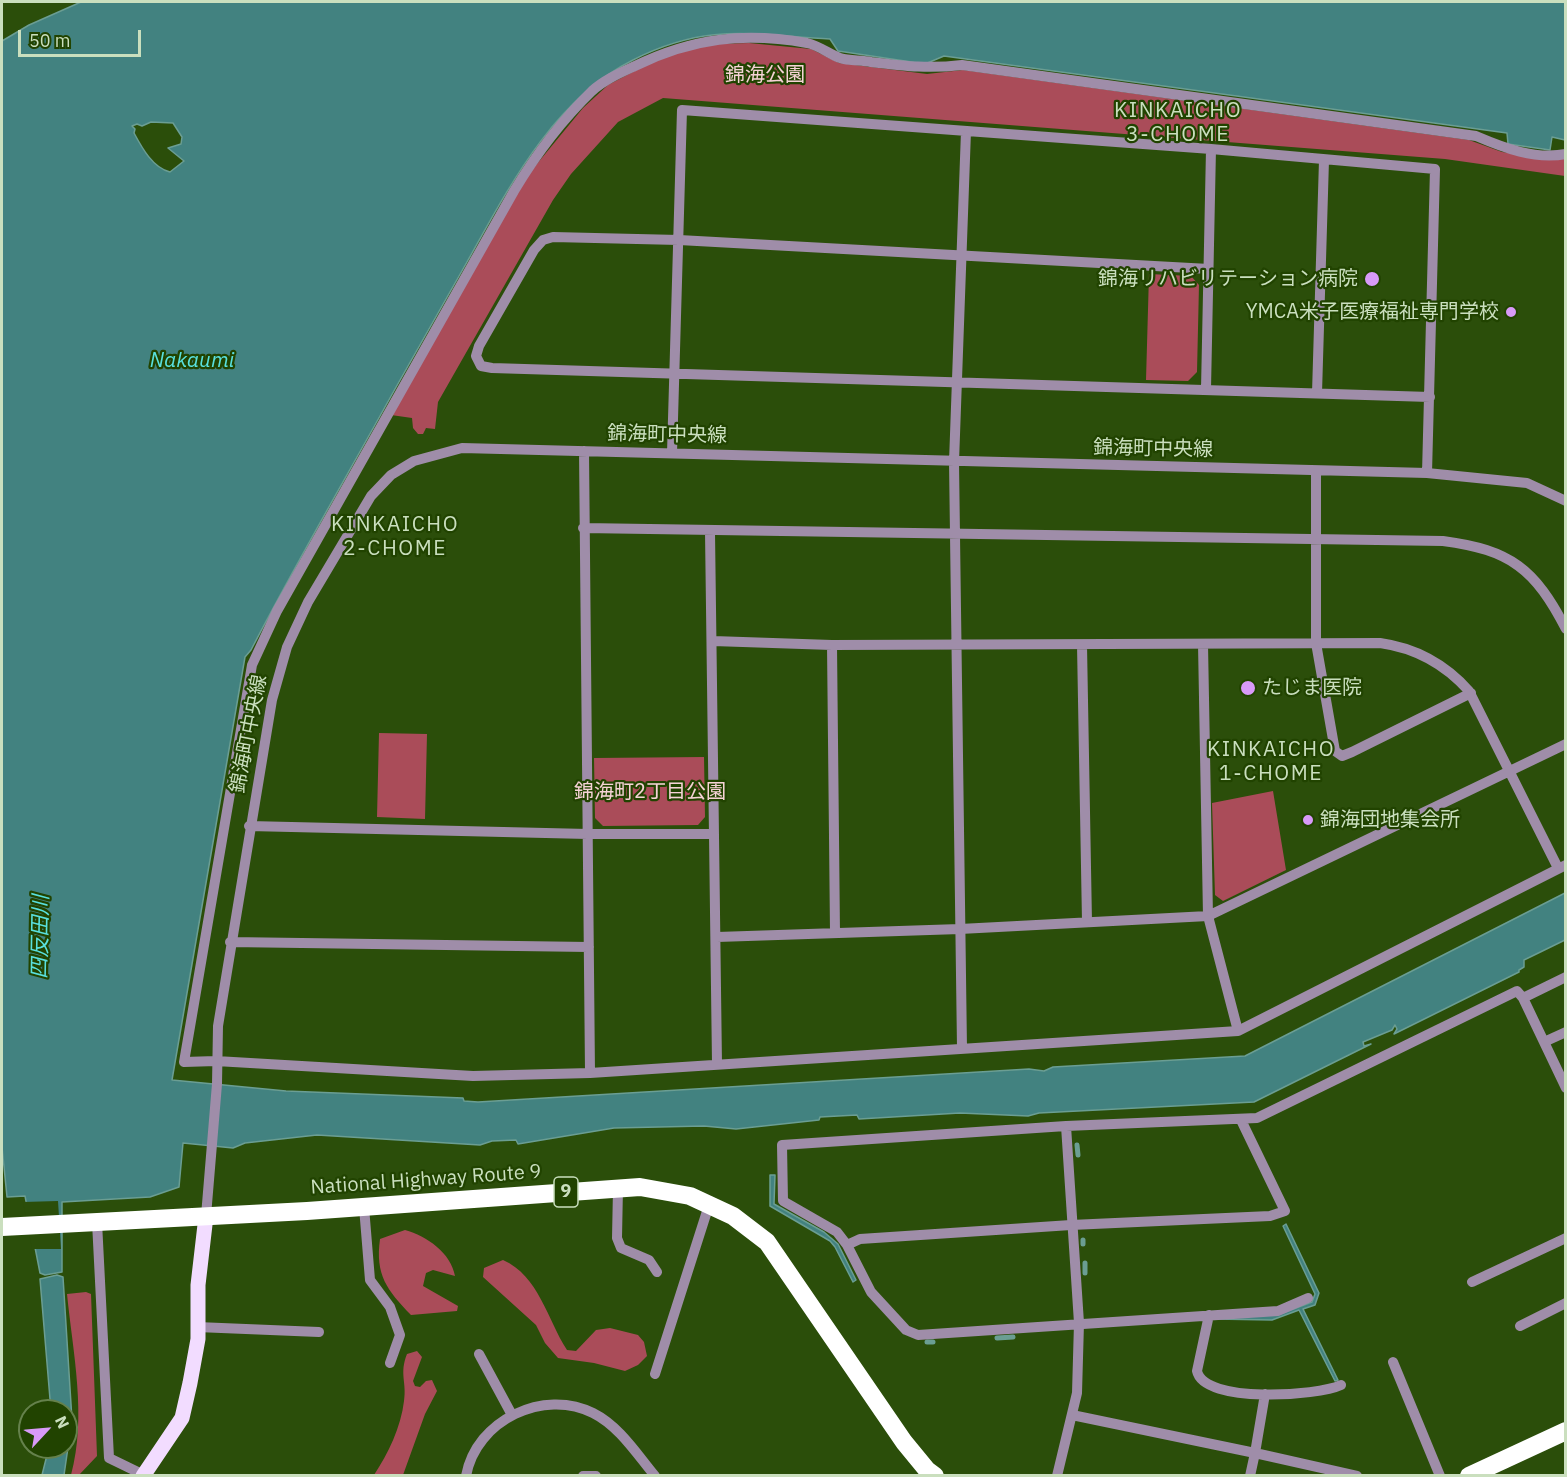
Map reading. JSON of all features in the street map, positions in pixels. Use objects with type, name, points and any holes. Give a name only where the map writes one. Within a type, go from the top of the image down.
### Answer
[{"type":"highway","name":"National Highway Route 9","points":[[2,1227],[364,1207],[618,1188],[650,1188],[690,1196],[733,1216],[767,1242],[928,1474]]},
{"type":"highway","points":[[1469,1476],[1566,1431]]},
{"type":"main road","points":[[144,1475],[182,1418],[198,1339],[198,1285],[206,1216]]},
{"type":"street","points":[[713,641],[832,645],[1316,642],[1380,643],[1406,648],[1421,653],[1446,669],[1471,693],[1562,867],[1238,1031],[590,1073],[473,1076],[216,1061],[184,1062],[252,665],[277,611],[514,191],[550,139],[592,92],[604,83],[663,52],[690,44],[733,38],[776,39],[816,46],[839,57],[927,69],[962,65],[1212,98],[1476,136],[1508,150],[1566,154]]},
{"type":"street","points":[[672,453],[682,110],[1212,149],[1435,169],[1427,473]]},
{"type":"street","points":[[962,1048],[954,462],[966,131]]},
{"type":"street","points":[[1206,389],[1212,149]]},
{"type":"street","points":[[1317,393],[1324,160]]},
{"type":"street","points":[[1209,269],[679,240],[553,237],[543,240],[534,250],[478,346],[476,356],[481,366],[492,368],[1430,397]]},
{"type":"street","name":"錦海町中央線","points":[[206,1216],[217,1084],[218,1026],[249,826],[272,699],[287,647],[308,602],[371,496],[399,470],[414,461],[462,448],[1427,473],[1527,483],[1566,501]]},
{"type":"street","points":[[584,451],[590,1073]]},
{"type":"street","points":[[1316,471],[1316,642],[1333,745],[1342,756],[1471,693]]},
{"type":"street","points":[[583,528],[710,532],[1443,541],[1499,554],[1529,573],[1543,588],[1566,629]]},
{"type":"street","points":[[710,532],[717,1064]]},
{"type":"street","points":[[1203,644],[1208,916],[1238,1031]]},
{"type":"street","points":[[832,645],[835,933]]},
{"type":"street","points":[[1082,645],[1087,921]]},
{"type":"street","points":[[717,937],[960,929],[1208,916],[1566,744]]},
{"type":"street","points":[[249,826],[588,834],[714,834]]},
{"type":"street","points":[[230,942],[589,947]]},
{"type":"street","points":[[1523,998],[1566,977]]},
{"type":"street","points":[[1308,1298],[1278,1311],[918,1335],[906,1330],[871,1292],[847,1245],[837,1233],[783,1200],[782,1145],[1066,1126],[1257,1118],[1517,991],[1523,998],[1566,1088]]},
{"type":"street","points":[[1544,1042],[1566,1032]]},
{"type":"street","points":[[847,1245],[860,1239],[1071,1225],[1270,1216],[1285,1211],[1241,1119]]},
{"type":"street","points":[[1057,1476],[1077,1393],[1079,1323],[1066,1126]]},
{"type":"street","points":[[618,1188],[617,1238],[621,1248],[649,1260],[657,1272]]},
{"type":"street","points":[[655,1374],[709,1205]]},
{"type":"street","points":[[364,1207],[370,1280],[390,1306],[400,1335],[390,1363]]},
{"type":"street","points":[[97,1221],[109,1458],[144,1475]]},
{"type":"street","points":[[1472,1282],[1566,1238]]},
{"type":"street","points":[[1520,1326],[1566,1303]]},
{"type":"street","points":[[1209,1314],[1197,1371],[1198,1377],[1208,1384],[1237,1393],[1265,1394],[1327,1392],[1341,1385]]},
{"type":"street","points":[[197,1327],[319,1332]]},
{"type":"street","points":[[479,1354],[512,1415]]},
{"type":"street","points":[[1393,1362],[1440,1476]]},
{"type":"street","points":[[1250,1476],[1265,1394]]},
{"type":"street","points":[[466,1476],[468,1465],[483,1439],[512,1415],[532,1407],[554,1404],[575,1405],[612,1425],[655,1476]]},
{"type":"street","points":[[1072,1416],[1357,1476]]},
{"type":"street","points":[[583,1476],[596,1476]]},
{"type":"green space","name":"錦海公園","points":[[749,43],[811,49],[839,63],[927,74],[963,70],[1469,140],[1502,152],[1556,160],[1565,158],[1565,176],[1445,159],[663,98],[618,122],[571,174],[553,200],[438,402],[435,429],[426,428],[423,434],[418,434],[413,428],[412,418],[391,415],[527,176],[583,108],[608,85],[650,63],[688,49],[713,44]]},
{"type":"green space","points":[[1149,274],[1191,276],[1199,285],[1197,372],[1188,381],[1146,380]]},
{"type":"green space","points":[[379,733],[427,734],[425,819],[377,817]]},
{"type":"green space","name":"錦海町2丁目公園","points":[[704,757],[705,817],[698,825],[603,826],[595,818],[594,758]]},
{"type":"green space","points":[[1273,791],[1286,870],[1223,901],[1215,895],[1212,803]]},
{"type":"green space","points":[[405,1230],[422,1236],[449,1260],[455,1276],[433,1270],[426,1273],[423,1286],[458,1306],[457,1311],[411,1315],[389,1289],[379,1263],[380,1239]]},
{"type":"green space","points":[[503,1260],[515,1267],[534,1287],[567,1350],[576,1351],[596,1330],[610,1328],[638,1335],[644,1342],[647,1356],[638,1365],[625,1371],[594,1363],[558,1358],[545,1343],[536,1325],[483,1277],[484,1268]]},
{"type":"green space","points":[[86,1292],[91,1294],[97,1456],[79,1475],[71,1475],[75,1459],[78,1459],[78,1399],[67,1294]]},
{"type":"green space","points":[[417,1351],[422,1357],[413,1381],[415,1386],[420,1387],[426,1381],[432,1380],[437,1391],[425,1414],[403,1475],[374,1475],[389,1449],[400,1421],[405,1394],[403,1373],[407,1354]]},
{"type":"water","name":"Nakaumi","points":[[81,2],[1565,2],[1565,140],[1552,137],[1550,150],[1508,144],[1507,133],[944,56],[925,64],[838,51],[830,39],[730,34],[684,40],[633,60],[605,77],[579,98],[556,122],[499,204],[251,650],[245,657],[172,1080],[286,1091],[463,1098],[464,1101],[478,1102],[1029,1069],[1044,1071],[1053,1067],[1245,1056],[1565,893],[1565,940],[1524,960],[1524,967],[1519,972],[1394,1034],[1397,1029],[1395,1025],[1392,1030],[1363,1042],[1364,1046],[1371,1044],[1254,1102],[1039,1113],[1028,1116],[960,1113],[859,1119],[857,1115],[820,1117],[819,1120],[736,1129],[704,1126],[614,1128],[518,1144],[516,1140],[492,1141],[480,1145],[317,1135],[245,1143],[233,1148],[183,1143],[179,1187],[150,1197],[62,1202],[62,1272],[45,1275],[40,1273],[25,1196],[7,1197],[2,1147],[2,41],[29,25]],"holes":[[[151,122],[173,123],[182,137],[181,144],[168,148],[184,161],[170,172],[158,166],[149,157],[137,139],[132,126],[137,124],[142,126]]]},
{"type":"water","points":[[770,1175],[775,1175],[774,1204],[824,1232],[838,1244],[856,1280],[853,1282],[830,1241],[770,1206]]},
{"type":"water","points":[[1286,1224],[1319,1293],[1315,1305],[1303,1309],[1338,1380],[1335,1381],[1299,1310],[1272,1320],[1214,1319],[1280,1314],[1312,1302],[1315,1294],[1283,1226]]},
{"type":"water","points":[[57,1275],[63,1277],[71,1399],[50,1399],[40,1279]]},
{"type":"water","points":[[46,1459],[66,1459],[64,1475],[42,1475]]},
{"type":"pier","points":[[58,1201],[61,1249],[32,1249],[23,1202]]},
{"type":"waterway","points":[[1077,1145],[1078,1155]]},
{"type":"waterway","points":[[1085,1263],[1085,1273]]},
{"type":"waterway","points":[[997,1338],[1013,1337]]},
{"type":"waterway","points":[[927,1342],[933,1342]]},
{"type":"place","name":"錦海リハビリテーション病院","points":[[1372,279]]},
{"type":"place","name":"YMCA米子医療福祉専門学校","points":[[1511,312]]},
{"type":"place","name":"たじま医院","points":[[1248,688]]},
{"type":"place","name":"錦海団地集会所","points":[[1308,820]]},
{"type":"district","name":"KINKAICHO 3-CHOME","points":[[1178,123]]},
{"type":"district","name":"KINKAICHO 2-CHOME","points":[[395,537]]},
{"type":"district","name":"KINKAICHO 1-CHOME","points":[[1271,762]]},
{"type":"water label","name":"四反田川","points":[[41,937]]}]
